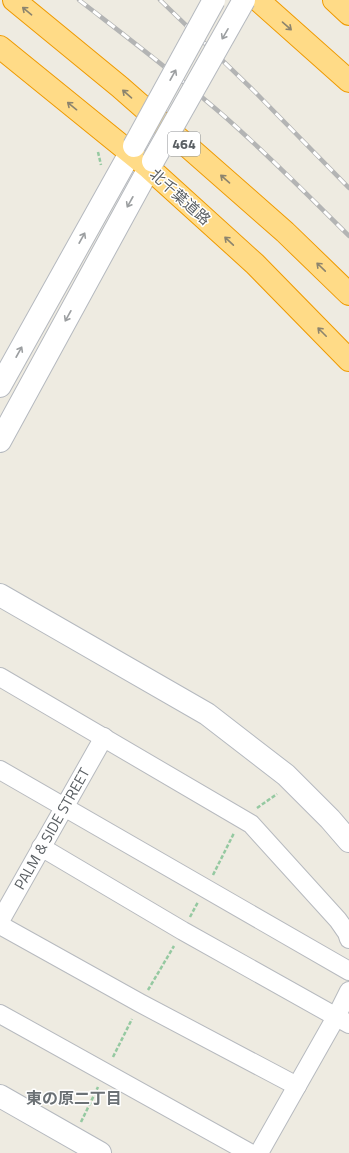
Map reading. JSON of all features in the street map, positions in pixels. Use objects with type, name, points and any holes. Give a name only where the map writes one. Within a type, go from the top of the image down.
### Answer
[{"type":"highway","name":"464","points":[[14,0],[120,87],[273,221],[349,294]]},
{"type":"highway","points":[[258,0],[349,81]]},
{"type":"highway","points":[[334,0],[349,14]]},
{"type":"highway","name":"北千葉道路","points":[[0,47],[151,165],[255,264],[349,360]]},
{"type":"street","points":[[0,386],[214,0]]},
{"type":"street","points":[[0,441],[151,165],[244,0]]},
{"type":"street","points":[[0,595],[207,714],[286,775],[330,819],[349,841]]},
{"type":"street","points":[[0,677],[251,824],[338,920],[347,933],[349,939]]},
{"type":"street","name":"PALM & SIDE STREET","points":[[0,921],[104,737]]},
{"type":"street","points":[[0,770],[349,971]]},
{"type":"street","points":[[41,847],[183,931],[343,1020]]},
{"type":"street","points":[[0,925],[140,1003],[297,1086]]},
{"type":"street","points":[[259,1153],[297,1086],[343,1020],[349,991]]},
{"type":"street","points":[[0,1014],[250,1153]]},
{"type":"street","points":[[0,1096],[100,1153]]},
{"type":"path","points":[[81,1122],[140,1003],[183,931],[242,819],[277,794]]},
{"type":"railway","points":[[79,0],[170,71],[224,116],[272,160],[349,236]]},
{"type":"railway","points":[[160,0],[256,93],[349,188]]},
{"type":"district","name":"東の原二丁目","points":[[74,1098]]}]
